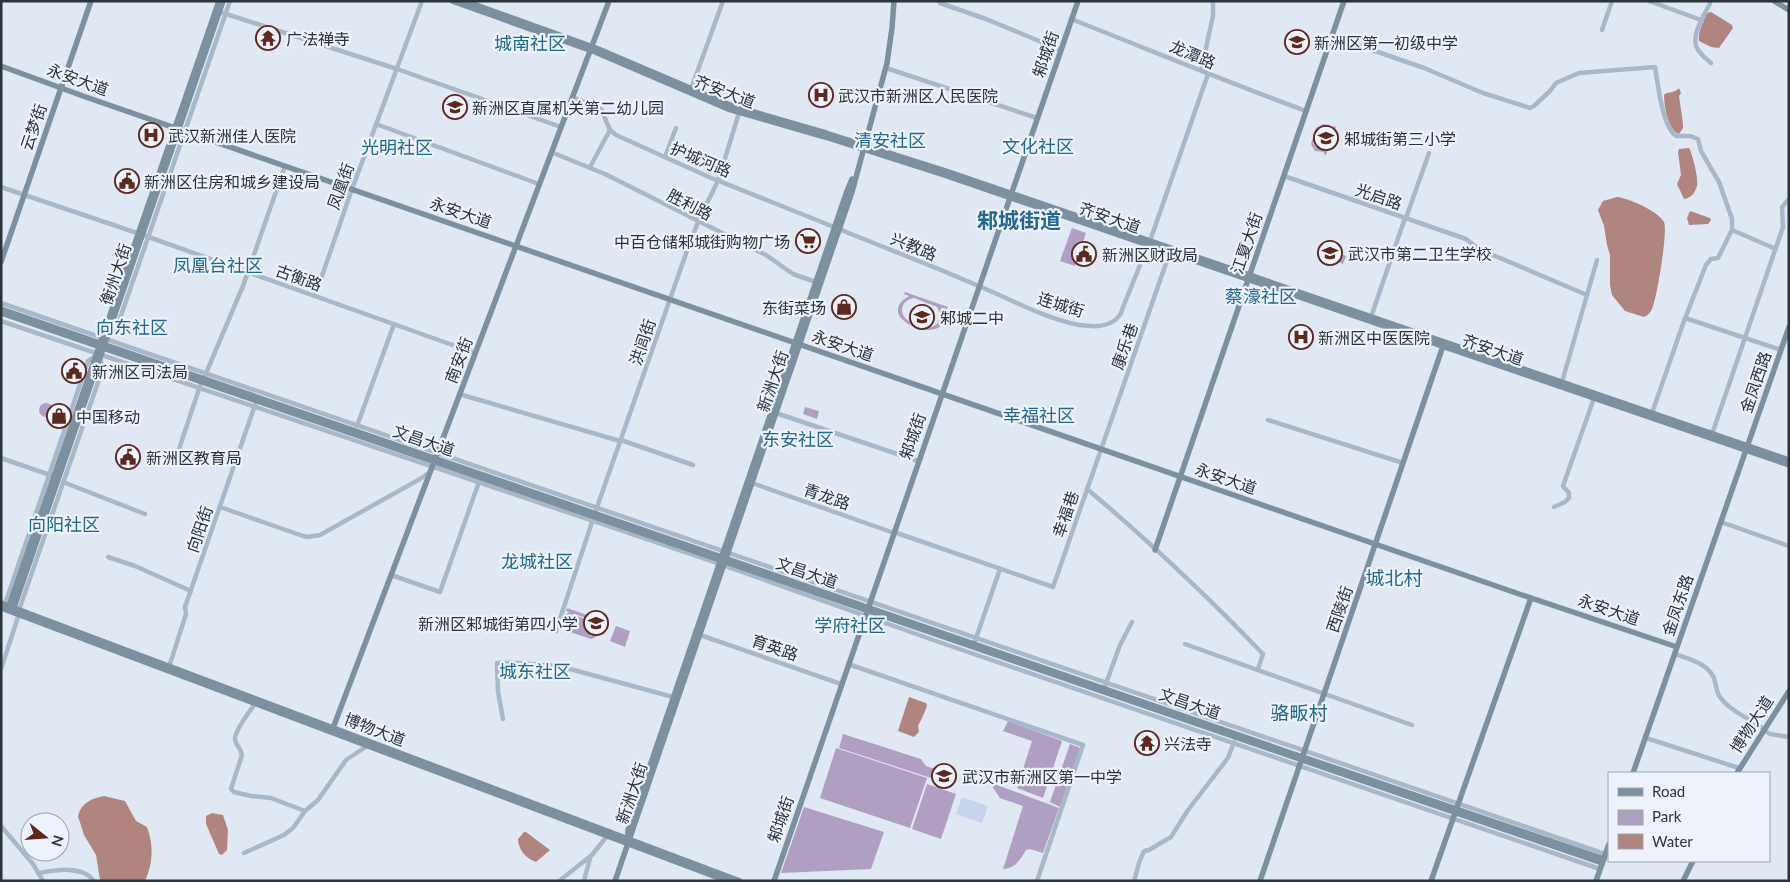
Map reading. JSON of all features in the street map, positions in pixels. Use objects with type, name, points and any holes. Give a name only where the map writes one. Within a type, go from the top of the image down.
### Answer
[{"type":"main road","name":"云梦街","points":[[1,262],[91,1]]},
{"type":"main road","name":"衡州大街","points":[[180,129],[219,1]]},
{"type":"main road","name":"衡州大街","points":[[10,608],[223,12],[224,1]]},
{"type":"main road","name":"齐安大道","points":[[452,1],[591,48],[709,102],[738,112],[864,146]]},
{"type":"main road","name":"齐安大道","points":[[465,1],[591,48],[740,108],[864,146],[1249,277],[1594,398],[1746,448],[1789,460]]},
{"type":"main road","name":"南安街","points":[[332,728],[609,1]]},
{"type":"main road","name":"新洲大街","points":[[628,841],[628,830],[864,146],[886,68],[891,39],[894,1]]},
{"type":"main road","name":"邾城街","points":[[774,881],[1078,1]]},
{"type":"main road","name":"江夏大街","points":[[1154,550],[1344,1]]},
{"type":"main road","points":[[1774,1],[1789,10]]},
{"type":"main road","name":"永安大道","points":[[1,66],[1100,449],[1677,647]]},
{"type":"main road","name":"新洲大街","points":[[628,841],[700,635],[723,559],[776,413],[816,282],[837,228]]},
{"type":"main road","name":"齐安大道","points":[[1149,243],[1170,252],[1371,317],[1652,413],[1712,434],[1789,465]]},
{"type":"main road","name":"文昌大道","points":[[1,309],[102,347]]},
{"type":"main road","name":"文昌大道","points":[[1,313],[356,428],[479,480],[594,515]]},
{"type":"main road","name":"金凤西路","points":[[1746,448],[1789,327]]},
{"type":"main road","name":"西陵街","points":[[1260,881],[1443,346]]},
{"type":"main road","points":[[1780,350],[1789,353]]},
{"type":"main road","name":"文昌大道","points":[[203,380],[255,403],[723,559],[1235,741],[1302,759]]},
{"type":"main road","name":"金凤东路","points":[[1633,772],[1746,448]]},
{"type":"main road","points":[[1431,881],[1531,598]]},
{"type":"main road","name":"博物大道","points":[[10,608],[332,728],[628,841],[727,881]]},
{"type":"main road","name":"博物大道","points":[[10,608],[255,704],[607,836],[628,841],[740,881]]},
{"type":"main road","name":"文昌大道","points":[[867,609],[975,641],[1105,686],[1302,759],[1603,861]]},
{"type":"main road","name":"博物大道","points":[[1738,771],[1789,691]]},
{"type":"main road","points":[[615,881],[628,841]]},
{"type":"main road","points":[[1596,881],[1608,847]]},
{"type":"main road","points":[[1683,881],[1692,862]]},
{"type":"street","points":[[230,1],[223,12],[397,69],[561,127]]},
{"type":"street","name":"凤凰街","points":[[315,296],[352,189],[422,1]]},
{"type":"street","points":[[690,89],[723,1]]},
{"type":"street","points":[[939,1],[940,4],[986,19],[1061,50]]},
{"type":"street","points":[[1201,70],[1213,16],[1213,1]]},
{"type":"street","points":[[1602,30],[1612,1]]},
{"type":"street","points":[[1649,1],[1701,20]]},
{"type":"street","points":[[1711,1],[1701,20],[1695,38],[1696,45],[1711,63]]},
{"type":"street","name":"龙潭路","points":[[1072,19],[1306,111]]},
{"type":"street","points":[[1332,36],[1424,68],[1483,93],[1530,108],[1545,96],[1557,82],[1578,73],[1655,67],[1660,97],[1670,130],[1676,136],[1690,136],[1698,139],[1700,151],[1718,182],[1732,219],[1732,230],[1718,258],[1711,259],[1706,265],[1685,318],[1652,413]]},
{"type":"street","points":[[886,68],[1037,118]]},
{"type":"street","name":"连城街","points":[[979,286],[1006,299],[1068,322],[1090,326],[1106,325],[1116,320],[1122,312],[1149,243],[1208,74]]},
{"type":"street","points":[[572,97],[601,108],[610,130],[590,167]]},
{"type":"street","name":"洪闾街","points":[[556,630],[594,515],[697,222],[718,181],[738,112]]},
{"type":"street","points":[[376,124],[539,184]]},
{"type":"street","points":[[665,157],[676,128]]},
{"type":"street","name":"护城河路","points":[[610,130],[616,135],[718,181],[837,228]]},
{"type":"street","name":"胜利路","points":[[551,152],[590,167],[766,256],[793,274],[816,282]]},
{"type":"street","points":[[1371,317],[1429,153]]},
{"type":"street","points":[[179,449],[203,380],[248,272],[285,166]]},
{"type":"street","name":"光启路","points":[[1284,176],[1466,240],[1493,255],[1587,295]]},
{"type":"street","name":"古衡路","points":[[1,187],[143,235],[475,353]]},
{"type":"street","points":[[1712,434],[1783,227],[1782,207],[1789,199]]},
{"type":"street","name":"兴教路","points":[[837,228],[979,286]]},
{"type":"street","points":[[1732,230],[1776,249]]},
{"type":"street","points":[[1,669],[10,608],[56,478],[103,368],[102,347],[116,330],[143,235]]},
{"type":"street","name":"康乐巷","points":[[1100,449],[1170,252]]},
{"type":"street","points":[[1562,382],[1597,260]]},
{"type":"street","points":[[1,303],[102,347]]},
{"type":"street","points":[[1685,318],[1780,350]]},
{"type":"street","points":[[1,320],[102,347],[203,380]]},
{"type":"street","points":[[356,428],[394,324]]},
{"type":"street","points":[[459,394],[620,440],[693,465]]},
{"type":"street","points":[[1554,507],[1569,498],[1569,493],[1563,486],[1594,398]]},
{"type":"street","name":"向阳街","points":[[169,667],[186,614],[185,607],[255,403]]},
{"type":"street","points":[[776,413],[918,461]]},
{"type":"street","points":[[1268,420],[1403,464]]},
{"type":"street","name":"幸福巷","points":[[1053,587],[1100,449]]},
{"type":"street","points":[[1,458],[145,514]]},
{"type":"street","points":[[220,507],[303,536],[320,535],[420,479],[433,462]]},
{"type":"street","points":[[391,575],[440,592],[479,480]]},
{"type":"street","name":"青龙路","points":[[752,483],[1053,587]]},
{"type":"street","points":[[1087,489],[1223,613],[1263,654],[1258,669]]},
{"type":"street","points":[[1721,522],[1789,546]]},
{"type":"street","points":[[108,557],[135,566],[191,591]]},
{"type":"street","points":[[723,559],[867,609]]},
{"type":"street","points":[[975,641],[1000,569]]},
{"type":"street","points":[[1105,686],[1120,645],[1132,622]]},
{"type":"street","name":"育英路","points":[[700,635],[841,684]]},
{"type":"street","points":[[1186,644],[1412,726]]},
{"type":"street","points":[[1675,654],[1697,662],[1707,669],[1713,677],[1720,697],[1738,713],[1770,734],[1789,737]]},
{"type":"street","points":[[503,719],[498,692],[497,663],[560,666],[674,697]]},
{"type":"street","points":[[848,664],[1084,745],[1037,881]]},
{"type":"street","points":[[255,704],[235,735],[235,741],[242,754],[230,789],[234,792],[251,796],[271,798],[305,811]]},
{"type":"street","points":[[1646,738],[1738,771]]},
{"type":"street","points":[[1134,881],[1144,851],[1171,838],[1188,810],[1228,758],[1235,741]]},
{"type":"street","points":[[244,853],[261,847],[288,833],[305,811],[318,800],[346,760],[367,746]]},
{"type":"street","points":[[1302,759],[1603,861]]},
{"type":"street","points":[[1,826],[39,872],[43,881]]},
{"type":"street","points":[[559,881],[591,856],[607,836]]},
{"type":"street","points":[[584,881],[591,856]]},
{"type":"street","points":[[39,872],[56,870],[82,872],[89,875],[94,881]]},
{"type":"green space","points":[[1323,124],[1329,125],[1332,129],[1334,126],[1336,127],[1326,155],[1324,152],[1315,151],[1311,144],[1316,128]],"holes":[[[1321,127],[1328,128],[1330,134],[1326,147],[1320,149],[1313,143],[1318,130]]]},
{"type":"green space","points":[[1321,131],[1328,133],[1323,148],[1316,145]]},
{"type":"green space","points":[[1072,228],[1086,233],[1075,266],[1060,261]]},
{"type":"green space","points":[[1331,250],[1346,256],[1343,264],[1328,258]]},
{"type":"green space","points":[[905,292],[948,307],[947,309],[941,308],[943,321],[938,328],[928,330],[916,328],[905,322],[899,314],[899,305],[909,296],[904,294]],"holes":[[[914,298],[937,307],[941,315],[937,324],[929,327],[912,323],[905,318],[902,311],[903,305]]]},
{"type":"green space","points":[[43,403],[49,403],[53,410],[49,417],[43,417],[39,413],[39,407]]},
{"type":"green space","points":[[805,407],[819,411],[817,419],[803,414]]},
{"type":"green space","points":[[567,608],[604,621],[604,623],[600,622],[601,628],[599,633],[591,639],[567,631],[563,623],[565,616],[569,612],[566,611]],"holes":[[[574,614],[596,621],[598,628],[596,633],[590,636],[594,622],[574,615],[569,629],[566,620]]]},
{"type":"green space","points":[[616,626],[630,631],[625,647],[610,641]]},
{"type":"green space","points":[[1008,721],[1062,741],[1043,798],[1017,788],[1032,741],[1003,731]]},
{"type":"green space","points":[[843,734],[921,759],[926,766],[947,773],[931,778],[839,748]]},
{"type":"green space","points":[[1070,744],[1080,748],[1060,807],[1050,802]]},
{"type":"green space","points":[[836,748],[927,778],[910,828],[820,798]]},
{"type":"green space","points":[[989,782],[1059,808],[1043,853],[1030,849],[1026,850],[1020,860],[1014,865],[1003,869],[1023,806],[1000,798]]},
{"type":"green space","points":[[927,784],[956,794],[941,839],[912,829]]},
{"type":"green space","points":[[804,807],[884,832],[871,869],[781,873]]},
{"type":"shaded area","points":[[962,797],[988,806],[982,823],[956,814]]},
{"type":"water","points":[[1711,12],[1732,25],[1733,28],[1719,48],[1711,47],[1699,41],[1702,24],[1707,13]]},
{"type":"water","points":[[1679,88],[1683,128],[1679,134],[1675,132],[1669,123],[1664,95]]},
{"type":"water","points":[[1689,148],[1695,166],[1697,183],[1692,195],[1684,199],[1677,184],[1681,175],[1678,152],[1679,149]]},
{"type":"water","points":[[1617,197],[1642,206],[1656,214],[1664,222],[1663,251],[1657,292],[1652,309],[1644,317],[1625,311],[1612,295],[1610,255],[1604,226],[1598,210],[1603,201]]},
{"type":"water","points":[[1690,211],[1711,220],[1708,224],[1689,225],[1687,218]]},
{"type":"water","points":[[909,697],[926,703],[927,706],[918,726],[919,732],[914,737],[898,731]]},
{"type":"water","points":[[104,796],[125,801],[136,821],[147,827],[152,854],[150,868],[145,881],[100,880],[96,855],[84,835],[78,816],[84,804]]},
{"type":"water","points":[[212,813],[223,815],[228,830],[227,850],[222,855],[219,854],[206,824],[206,816]]},
{"type":"water","points":[[524,832],[550,850],[536,862],[526,856],[519,846],[518,839]]},
{"type":"place","name":"广法禅寺","points":[[268,38]]},
{"type":"place","name":"新洲区第一初级中学","points":[[1297,42]]},
{"type":"place","name":"武汉市新洲区人民医院","points":[[821,95]]},
{"type":"place","name":"新洲区直属机关第二幼儿园","points":[[455,107]]},
{"type":"place","name":"武汉新洲佳人医院","points":[[151,135]]},
{"type":"place","name":"邾城街第三小学","points":[[1326,138]]},
{"type":"place","name":"新洲区住房和城乡建设局","points":[[127,181]]},
{"type":"place","name":"中百仓储邾城街购物广场","points":[[808,241]]},
{"type":"place","name":"武汉市第二卫生学校","points":[[1330,253]]},
{"type":"place","name":"新洲区财政局","points":[[1084,254]]},
{"type":"place","name":"东街菜场","points":[[844,307]]},
{"type":"place","name":"邾城二中","points":[[922,317]]},
{"type":"place","name":"新洲区中医医院","points":[[1301,337]]},
{"type":"place","name":"新洲区司法局","points":[[74,371]]},
{"type":"place","name":"中国移动","points":[[59,416]]},
{"type":"place","name":"新洲区教育局","points":[[128,457]]},
{"type":"place","name":"新洲区邾城街第四小学","points":[[596,623]]},
{"type":"place","name":"兴法寺","points":[[1147,743]]},
{"type":"place","name":"武汉市新洲区第一中学","points":[[944,776]]},
{"type":"district","name":"城南社区","points":[[530,43]]},
{"type":"district","name":"清安社区","points":[[890,140]]},
{"type":"district","name":"文化社区","points":[[1038,146]]},
{"type":"district","name":"光明社区","points":[[397,147]]},
{"type":"district","name":"邾城街道","points":[[1019,219]]},
{"type":"district","name":"凤凰台社区","points":[[218,265]]},
{"type":"district","name":"蔡濠社区","points":[[1261,296]]},
{"type":"district","name":"向东社区","points":[[132,327]]},
{"type":"district","name":"幸福社区","points":[[1039,415]]},
{"type":"district","name":"东安社区","points":[[798,439]]},
{"type":"district","name":"向阳社区","points":[[64,524]]},
{"type":"district","name":"龙城社区","points":[[537,561]]},
{"type":"district","name":"城北村","points":[[1394,577]]},
{"type":"district","name":"学府社区","points":[[850,625]]},
{"type":"district","name":"城东社区","points":[[535,671]]},
{"type":"district","name":"骆畈村","points":[[1299,712]]}]
